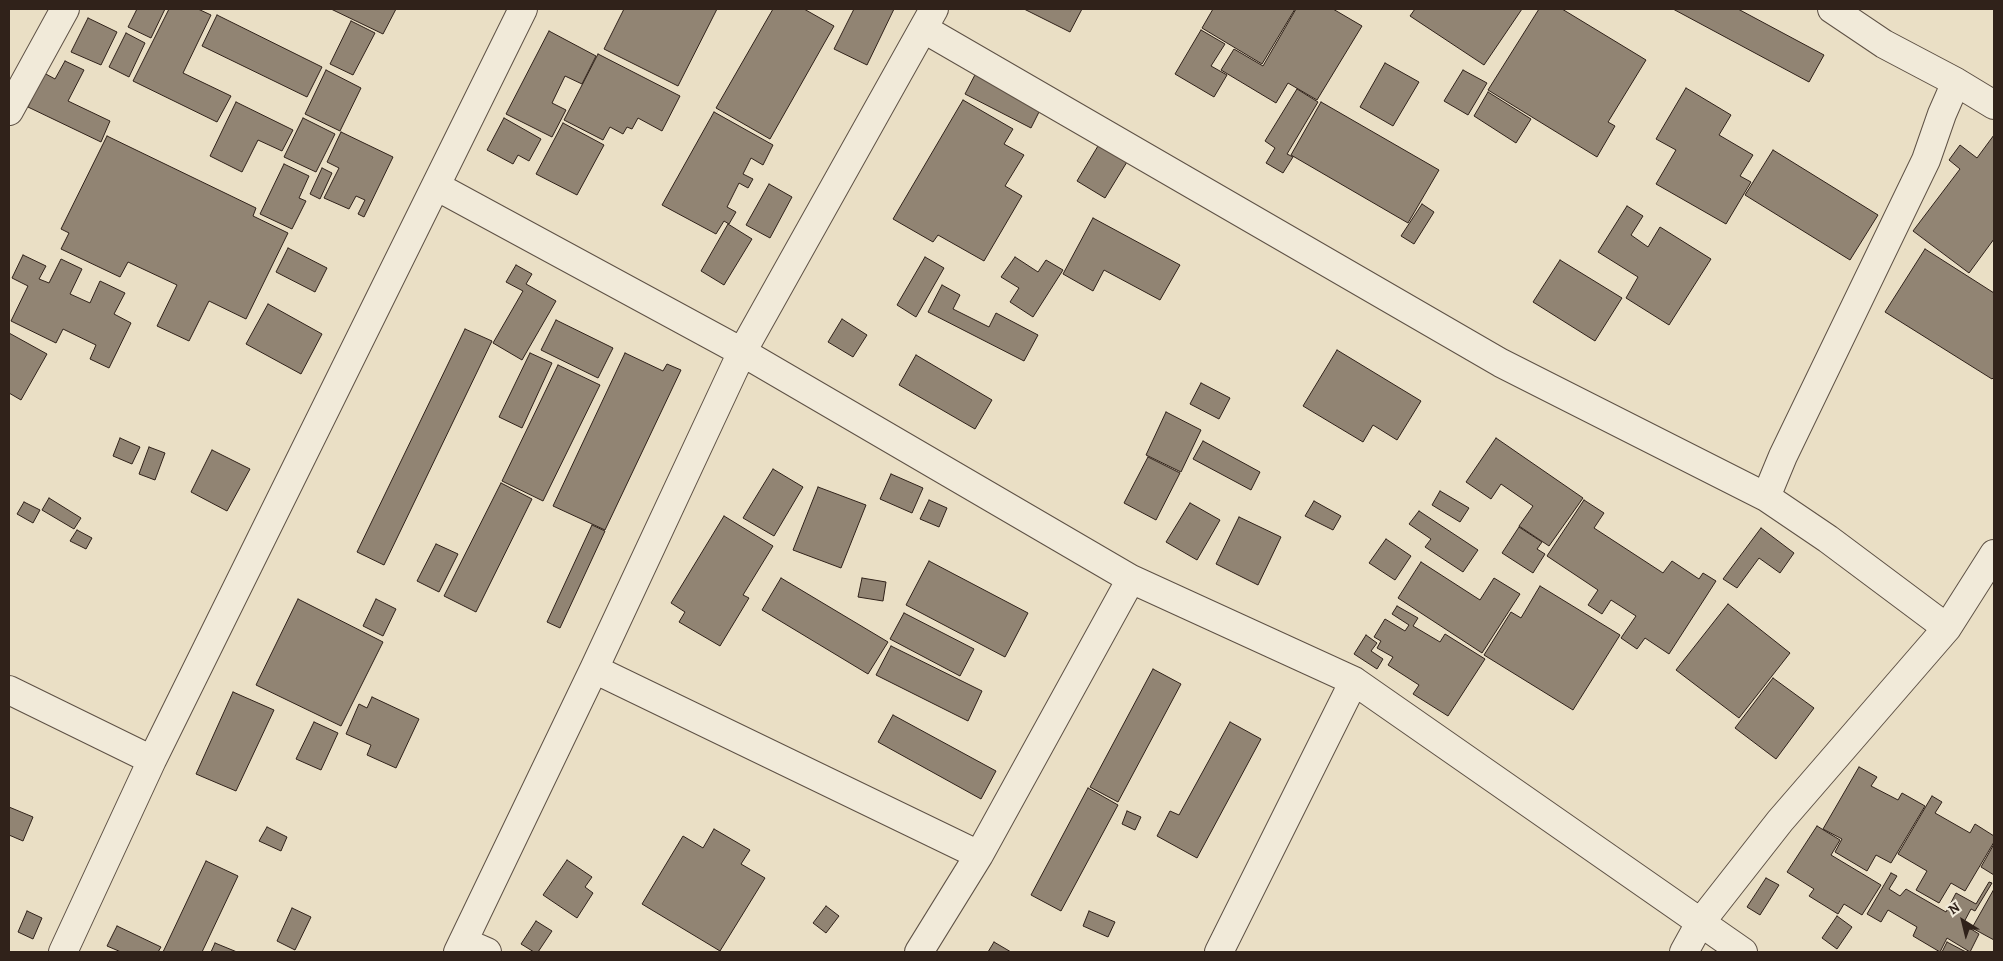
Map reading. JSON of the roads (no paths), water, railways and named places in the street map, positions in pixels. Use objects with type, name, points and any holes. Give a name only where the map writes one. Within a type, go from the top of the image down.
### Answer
[{"type":"street","points":[[9,111],[65,9]]},
{"type":"street","points":[[63,952],[152,760],[524,9]]},
{"type":"street","points":[[1832,9],[1884,44],[1956,82],[1994,105]]},
{"type":"street","points":[[470,949],[594,669],[742,352],[929,19],[1501,363],[1766,497],[1828,540],[1947,628]]},
{"type":"street","points":[[1766,497],[1783,456],[1926,160],[1956,82]]},
{"type":"street","points":[[436,186],[742,352],[1131,580],[1354,681],[1742,952]]},
{"type":"street","points":[[1684,952],[1700,923],[1780,821],[1947,628],[1994,554]]},
{"type":"street","points":[[918,952],[979,855],[1131,580]]},
{"type":"street","points":[[594,669],[979,855]]},
{"type":"street","points":[[1219,952],[1354,681]]},
{"type":"street","points":[[9,690],[152,760]]}]
